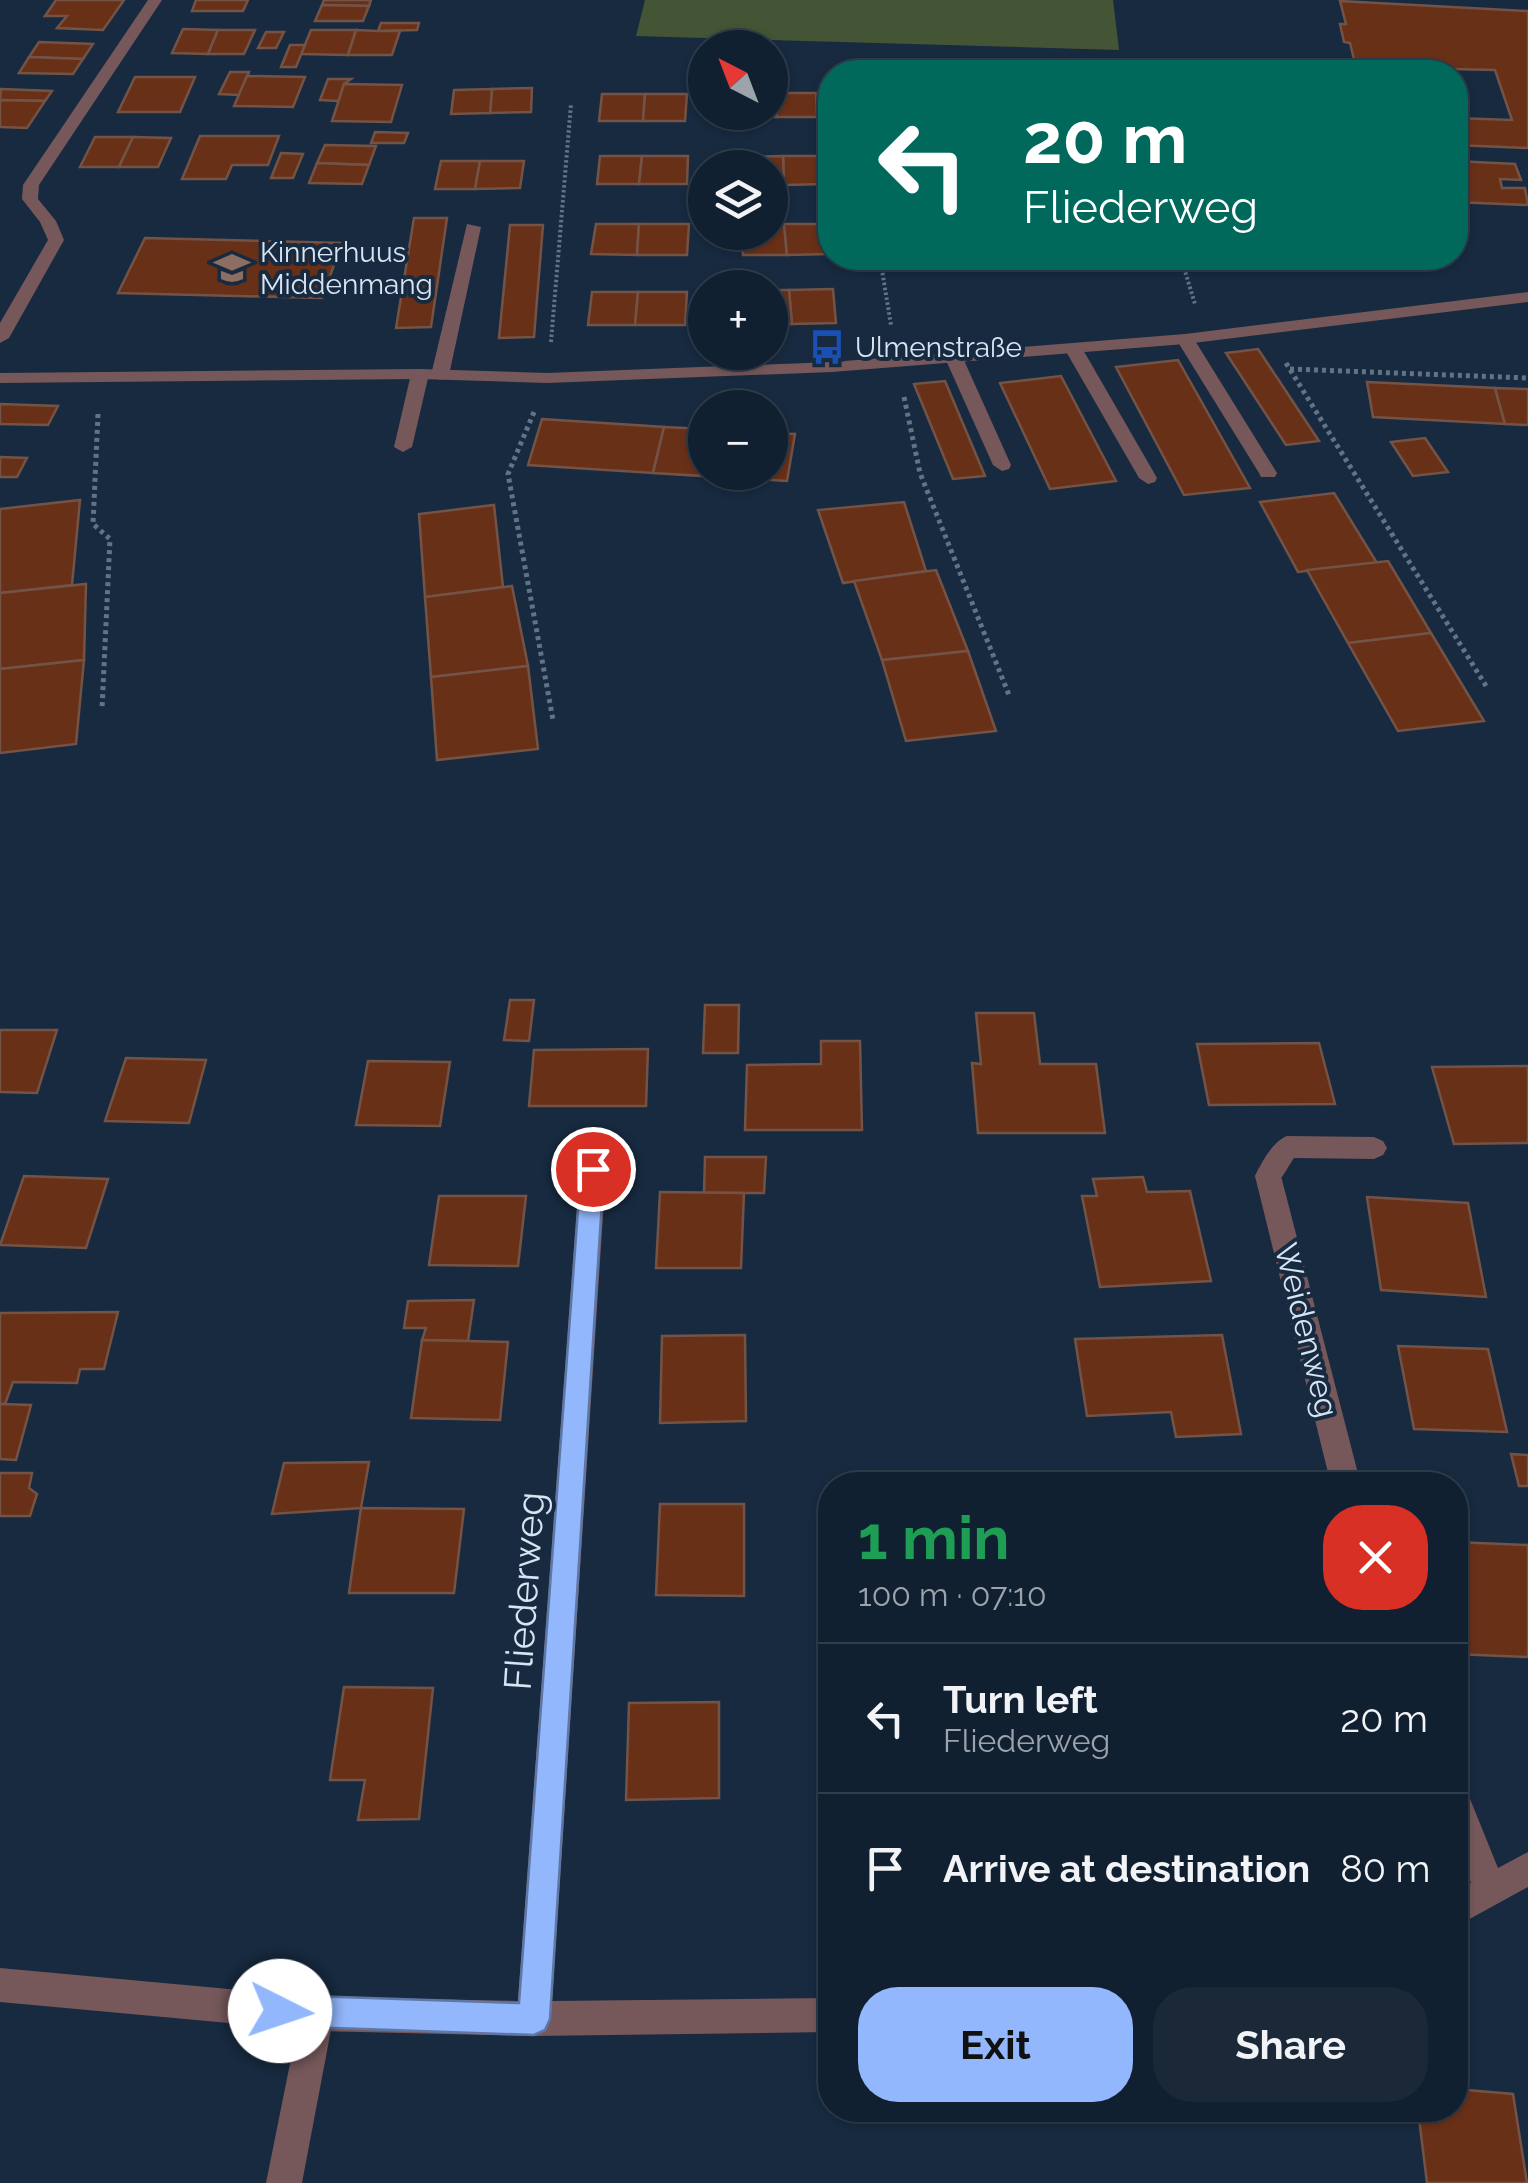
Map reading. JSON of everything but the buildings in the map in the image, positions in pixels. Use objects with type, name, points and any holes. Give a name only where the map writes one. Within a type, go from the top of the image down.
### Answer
[{"type":"street","points":[[0,338],[56,240],[48,221],[30,199],[31,185],[155,0]]},
{"type":"street","points":[[440,374],[473,227]]},
{"type":"street","points":[[0,378],[440,374],[548,378],[897,363],[1185,339],[1528,297]]},
{"type":"street","points":[[1185,339],[1268,473]]},
{"type":"street","points":[[1074,348],[1148,478]]},
{"type":"street","points":[[954,358],[1002,465]]},
{"type":"street","points":[[403,446],[420,374]]},
{"type":"street","name":"Weidenweg","points":[[1343,1472],[1268,1176],[1288,1147],[1374,1148]]},
{"type":"street","name":"Fliederweg","points":[[534,2019],[593,1169]]},
{"type":"street","points":[[1468,1833],[1491,1892]]},
{"type":"street","points":[[1468,1904],[1528,1870]]},
{"type":"street","points":[[0,1985],[317,2014],[534,2019],[818,2014]]},
{"type":"street","points":[[284,2183],[317,2014]]},
{"type":"path","points":[[553,720],[508,474],[548,378],[571,104]]},
{"type":"path","points":[[882,270],[920,473],[1009,694]]},
{"type":"path","points":[[1184,270],[1205,336]]},
{"type":"path","points":[[1262,330],[1486,686]]},
{"type":"path","points":[[1290,369],[1528,378]]},
{"type":"path","points":[[100,378],[93,524],[110,539],[102,710]]},
{"type":"green space","points":[[645,0],[1113,0],[1119,50],[788,40],[788,30],[688,30],[688,38],[636,36]]},
{"type":"place","name":"Kinnerhuus Middenmang","points":[[232,268]]},
{"type":"place","name":"Ulmenstraße","points":[[827,347]]},
{"type":"route","points":[[280,2011],[534,2019],[593,1169]]}]
